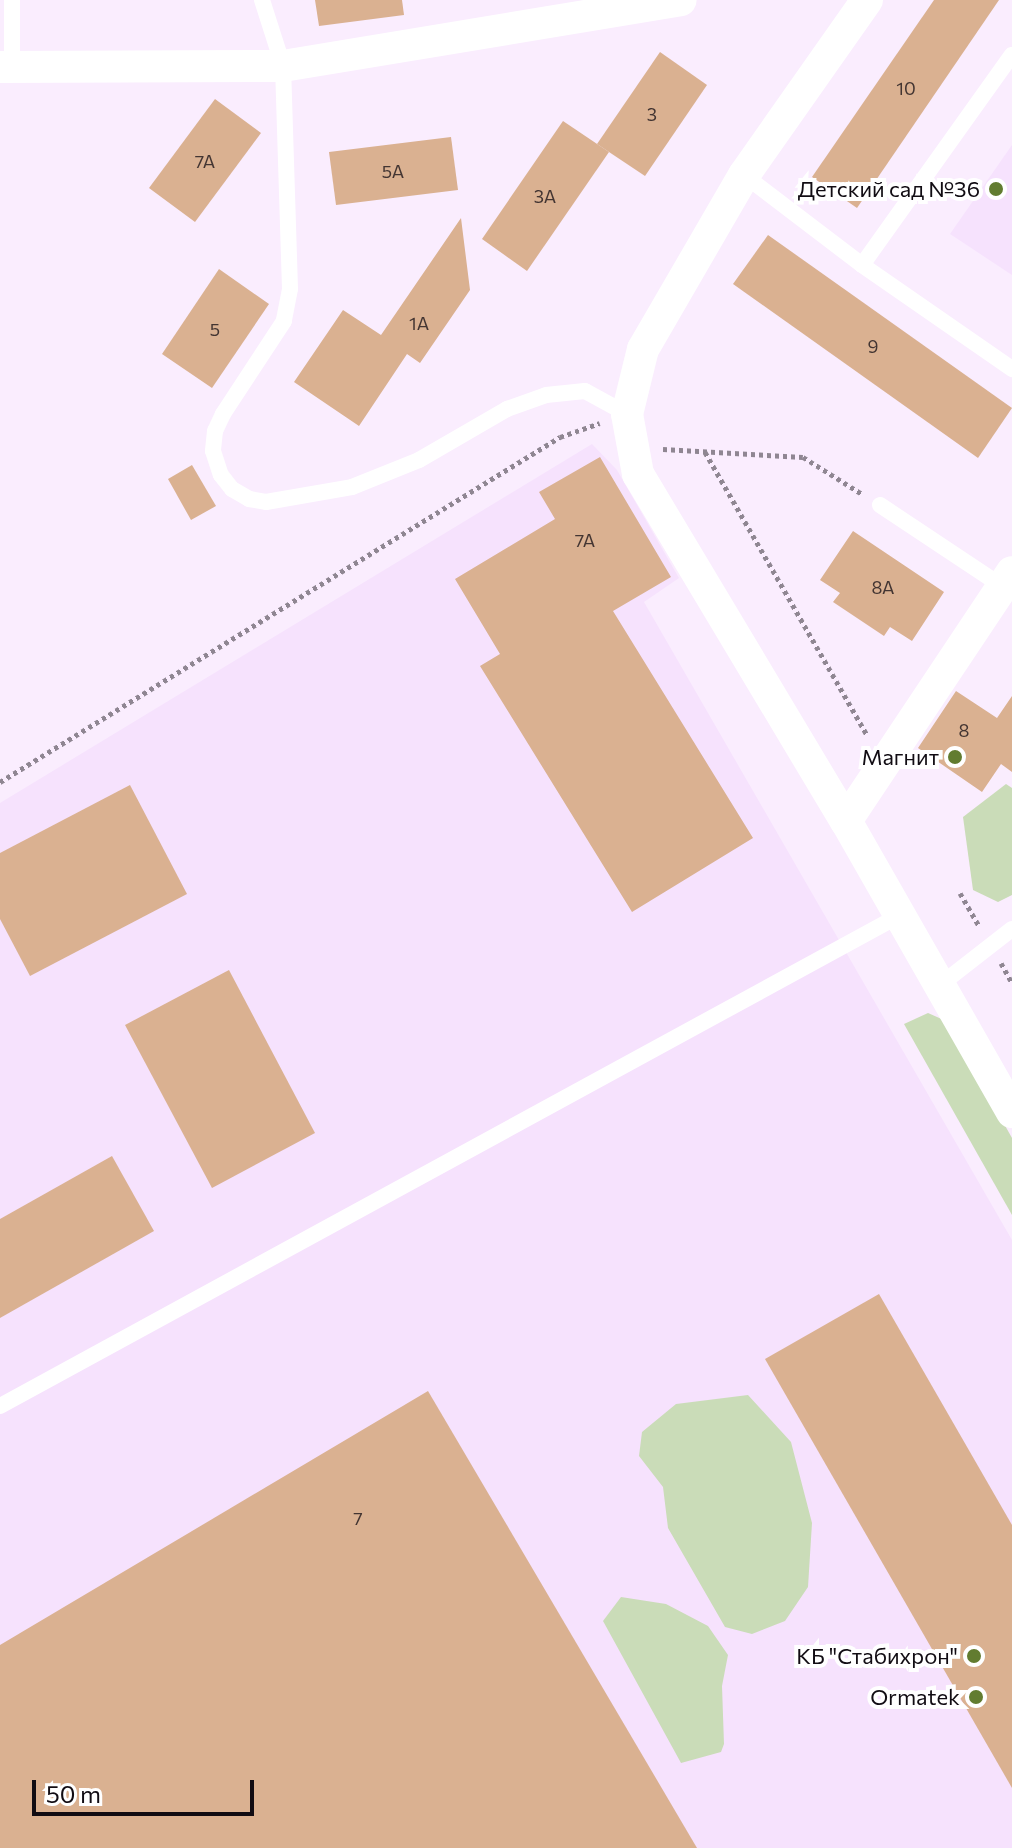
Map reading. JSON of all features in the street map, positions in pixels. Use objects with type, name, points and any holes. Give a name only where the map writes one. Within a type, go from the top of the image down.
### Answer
[{"type":"street","points":[[6,67],[283,66],[681,0]]},
{"type":"street","points":[[853,5],[744,175],[643,349],[627,414],[638,474],[846,821],[1012,1112]]},
{"type":"street","points":[[846,821],[1009,584]]},
{"type":"lane","points":[[6,67],[12,0]]},
{"type":"lane","points":[[262,0],[283,66],[288,305],[274,339],[223,414],[215,431],[213,451],[221,475],[232,489],[249,499],[266,502],[352,487],[419,460],[507,409],[546,395],[585,391],[627,414]]},
{"type":"lane","points":[[862,265],[1012,55]]},
{"type":"lane","points":[[744,175],[862,265],[1012,369]]},
{"type":"lane","points":[[880,505],[1009,584]]},
{"type":"lane","points":[[0,1406],[207,1296],[900,915]]},
{"type":"lane","points":[[940,985],[1012,929]]},
{"type":"path","points":[[0,782],[560,437],[627,414]]},
{"type":"path","points":[[634,448],[803,457],[880,505]]},
{"type":"path","points":[[705,452],[884,764]]},
{"type":"shaded area","name":"Детский сад №36","points":[[1012,145],[1012,275],[950,234]]},
{"type":"shaded area","points":[[592,444],[617,470],[679,578],[644,602],[1012,1240],[1012,1848],[0,1848],[0,803]]},
{"type":"green space","points":[[1006,784],[1012,788],[1012,895],[998,902],[973,890],[963,817]]},
{"type":"green space","points":[[928,1013],[946,1021],[1012,1138],[1012,1215],[904,1024]]},
{"type":"green space","points":[[748,1395],[791,1442],[812,1523],[808,1587],[785,1621],[752,1634],[725,1627],[668,1528],[663,1487],[639,1456],[642,1432],[676,1404]]},
{"type":"green space","points":[[621,1597],[666,1604],[708,1626],[728,1655],[722,1686],[724,1744],[721,1752],[681,1763],[603,1621]]},
{"type":"building","points":[[315,0],[402,0],[404,15],[319,26]]},
{"type":"building","points":[[934,0],[999,0],[857,208],[812,177]]},
{"type":"building","points":[[660,52],[707,85],[645,176],[597,144]]},
{"type":"building","points":[[215,99],[261,133],[195,222],[149,188]]},
{"type":"building","points":[[563,121],[609,152],[527,271],[482,239]]},
{"type":"building","points":[[451,137],[458,190],[336,205],[329,152]]},
{"type":"building","points":[[461,218],[470,290],[420,363],[407,354],[359,426],[294,382],[343,310],[381,335]]},
{"type":"building","points":[[768,235],[1012,408],[978,458],[733,284]]},
{"type":"building","points":[[219,269],[269,304],[212,388],[162,354]]},
{"type":"building","points":[[600,457],[671,577],[613,611],[753,838],[632,912],[480,666],[500,654],[455,579],[555,519],[539,492]]},
{"type":"building","points":[[192,465],[216,506],[191,520],[168,479]]},
{"type":"building","points":[[853,531],[944,592],[912,641],[890,627],[884,636],[833,602],[840,593],[820,580]]},
{"type":"building","points":[[956,691],[997,718],[1012,696],[1012,772],[1001,764],[982,792],[918,748]]},
{"type":"building","points":[[130,785],[187,894],[30,976],[0,919],[0,853]]},
{"type":"building","points":[[229,970],[315,1133],[212,1188],[125,1025]]},
{"type":"building","points":[[112,1156],[154,1231],[0,1318],[0,1219]]},
{"type":"building","name":"КБ \"Стабихрон\"","points":[[879,1294],[1012,1525],[1012,1788],[765,1359]]},
{"type":"building","points":[[428,1391],[697,1848],[0,1848],[0,1645]]},
{"type":"place","name":"Детский сад №36","points":[[996,189]]},
{"type":"place","name":"Магнит","points":[[955,757]]},
{"type":"place","name":"КБ \"Стабихрон\"","points":[[974,1656]]},
{"type":"place","name":"Ormatek","points":[[976,1697]]}]
